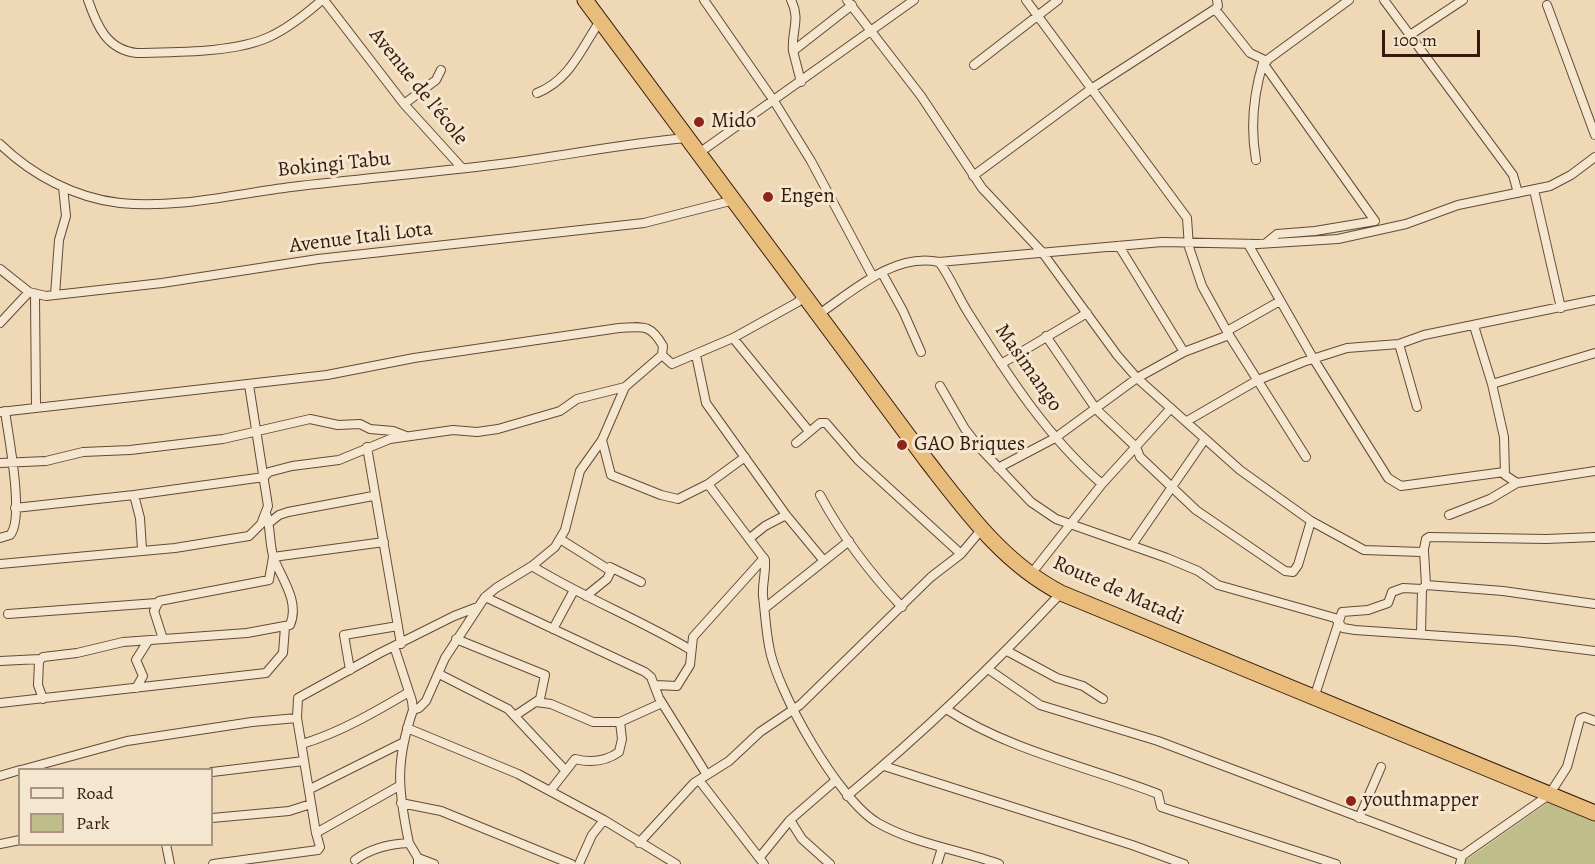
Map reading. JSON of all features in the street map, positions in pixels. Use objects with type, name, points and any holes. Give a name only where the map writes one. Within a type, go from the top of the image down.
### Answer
[{"type":"highway","name":"Route de Matadi","points":[[585,0],[981,530],[1031,574],[1061,593],[1595,813]]},
{"type":"street","points":[[88,0],[98,25],[108,40],[122,52],[137,53],[231,46],[259,41],[288,27],[323,0]]},
{"type":"street","name":"Avenue de l'école","points":[[323,0],[404,104],[462,168]]},
{"type":"street","points":[[704,0],[774,101],[811,160],[873,277]]},
{"type":"street","points":[[791,0],[796,11],[797,27],[793,51],[801,82]]},
{"type":"street","points":[[699,153],[873,32],[914,0]]},
{"type":"street","points":[[1026,0],[1187,218],[1189,247],[1202,286],[1228,333],[1306,457]]},
{"type":"street","points":[[974,65],[1058,0]]},
{"type":"street","points":[[973,176],[1091,89],[1215,9],[1218,6],[1217,0]]},
{"type":"street","points":[[1256,160],[1251,136],[1252,111],[1265,62],[1349,0]]},
{"type":"street","points":[[1384,0],[1513,175],[1518,193]]},
{"type":"street","points":[[1410,35],[1463,0]]},
{"type":"street","points":[[793,51],[850,3],[921,96],[973,176],[1042,252],[1111,348],[1137,378],[1240,470],[1311,521],[1364,550],[1413,554],[1424,551]]},
{"type":"street","points":[[1547,5],[1595,135]]},
{"type":"street","points":[[1215,9],[1250,53],[1265,62],[1375,221],[1315,231],[1277,234],[1266,243]]},
{"type":"street","points":[[537,93],[551,87],[567,73],[600,21]]},
{"type":"street","points":[[404,104],[436,80],[441,70]]},
{"type":"street","name":"Bokingi Tabu","points":[[0,144],[29,169],[63,187],[119,203],[184,202],[552,157],[615,145],[687,138]]},
{"type":"street","points":[[440,171],[446,152]]},
{"type":"street","points":[[819,314],[873,277],[924,258],[939,262],[1190,242],[1316,242],[1378,231],[1458,205],[1534,190],[1560,182],[1595,157]]},
{"type":"street","points":[[55,295],[58,240],[66,216],[63,187]]},
{"type":"street","points":[[1534,190],[1561,308]]},
{"type":"street","name":"Avenue Itali Lota","points":[[32,293],[55,295],[162,283],[318,259],[644,223],[734,200]]},
{"type":"street","points":[[1248,243],[1312,358],[1385,474],[1392,481],[1401,486],[1504,472]]},
{"type":"street","points":[[1119,246],[1184,352]]},
{"type":"street","name":"Masimango","points":[[939,262],[1001,364],[1055,438],[1102,484]]},
{"type":"street","points":[[0,269],[32,293]]},
{"type":"street","points":[[882,273],[903,311],[921,352]]},
{"type":"street","points":[[0,323],[32,293]]},
{"type":"street","points":[[32,293],[36,406]]},
{"type":"street","points":[[662,354],[672,364],[696,355],[733,338],[798,302],[803,294]]},
{"type":"street","points":[[1187,421],[1258,380],[1312,358],[1347,348],[1399,344],[1424,335],[1595,300]]},
{"type":"street","points":[[998,468],[1055,438],[1137,378],[1184,352],[1228,333],[1280,301]]},
{"type":"street","points":[[1001,364],[1087,313]]},
{"type":"street","points":[[1474,326],[1492,384],[1505,449],[1504,472],[1508,478],[1517,483]]},
{"type":"street","points":[[0,538],[14,531],[15,508],[11,461],[2,411],[166,391],[249,385],[620,328],[642,327],[652,330],[663,346],[662,354],[625,387],[602,440],[580,471],[560,539],[532,566],[485,597],[475,608],[456,639],[426,701],[413,710]]},
{"type":"street","points":[[1046,336],[1096,409],[1136,447],[1140,457],[1196,510],[1285,571],[1293,572],[1298,565],[1311,521]]},
{"type":"street","points":[[733,338],[808,430]]},
{"type":"street","points":[[1399,344],[1417,407]]},
{"type":"street","points":[[1492,384],[1595,353]]},
{"type":"street","points":[[696,355],[706,403],[786,515],[824,561]]},
{"type":"street","points":[[0,564],[142,549],[176,548],[249,536],[261,524],[268,506],[249,385]]},
{"type":"street","points":[[940,386],[965,429],[998,468],[1032,502],[1069,524],[1132,545],[1198,572],[1218,585],[1337,621],[1344,628],[1355,630],[1595,651]]},
{"type":"street","points":[[15,508],[134,495],[264,477],[269,472],[292,466],[339,460],[359,453],[367,447],[407,436],[453,430],[477,432],[498,429],[560,411],[577,399],[625,387]]},
{"type":"street","points":[[1031,574],[1102,484],[1171,408]]},
{"type":"street","points":[[0,463],[46,460],[83,453],[223,439],[310,419],[338,425],[360,424],[370,429],[393,431],[407,436]]},
{"type":"street","points":[[796,443],[808,430],[820,423],[826,423],[858,460],[961,554]]},
{"type":"street","points":[[1132,545],[1205,439]]},
{"type":"street","points":[[602,440],[609,470],[615,478],[672,499],[684,496],[708,484],[745,457]]},
{"type":"street","points":[[367,447],[373,496],[384,542],[398,626],[398,645],[413,710],[399,764],[401,803],[409,843],[418,861],[434,864]]},
{"type":"street","points":[[1449,515],[1490,499],[1517,483],[1595,471]]},
{"type":"street","points":[[708,484],[764,558],[766,573],[763,595],[771,656],[794,710],[848,796],[866,816],[880,824],[942,848],[999,864]]},
{"type":"street","points":[[134,495],[140,518],[142,549]]},
{"type":"street","points":[[820,495],[834,521],[874,578],[902,607]]},
{"type":"street","points":[[269,523],[279,515],[288,512],[373,496]]},
{"type":"street","points":[[8,614],[157,603],[269,580],[273,557],[266,513]]},
{"type":"street","points":[[750,538],[765,526],[786,515]]},
{"type":"street","points":[[639,843],[699,780],[729,761],[779,717],[794,710],[931,577],[961,554],[981,530]]},
{"type":"street","points":[[1421,634],[1424,551],[1425,540],[1429,537],[1546,539],[1595,537]]},
{"type":"street","points":[[560,539],[641,582]]},
{"type":"street","points":[[765,608],[849,541]]},
{"type":"street","points":[[273,557],[384,542]]},
{"type":"street","points":[[0,703],[266,673],[283,653],[285,627],[292,619],[290,595],[273,557]]},
{"type":"street","points":[[654,685],[677,686],[690,665],[693,637],[764,558]]},
{"type":"street","points":[[532,566],[573,592],[653,628],[691,650]]},
{"type":"street","points":[[586,596],[607,579],[611,571],[610,567]]},
{"type":"street","points":[[1314,698],[1337,621],[1344,610],[1368,609],[1388,603],[1392,592],[1415,587],[1503,591],[1595,604]]},
{"type":"street","points":[[553,629],[573,592]]},
{"type":"street","points":[[848,796],[884,766],[1007,651],[1061,593]]},
{"type":"street","points":[[485,597],[645,672],[707,775]]},
{"type":"street","points":[[157,603],[154,611],[163,639]]},
{"type":"street","points":[[213,864],[314,852],[320,847],[297,718],[298,698],[454,616],[475,608]]},
{"type":"street","points":[[350,670],[343,636],[398,626]]},
{"type":"street","points":[[0,661],[40,659],[123,642],[247,633],[285,627]]},
{"type":"street","points":[[456,639],[545,675],[542,694],[536,702],[516,716]]},
{"type":"street","points":[[136,688],[143,676],[136,660],[148,641]]},
{"type":"street","points":[[1007,651],[1103,699]]},
{"type":"street","points":[[40,659],[38,685],[43,699]]},
{"type":"street","points":[[988,669],[1040,705],[1158,741],[1359,818],[1461,860],[1549,795],[1567,766],[1580,719],[1584,717],[1595,721]]},
{"type":"street","points":[[439,674],[501,704],[516,716],[534,739],[565,770]]},
{"type":"street","points":[[302,744],[326,737],[337,728],[409,692]]},
{"type":"street","points":[[536,702],[550,704],[593,722],[620,722],[662,703]]},
{"type":"street","points":[[946,709],[986,733],[1011,744],[1158,794],[1161,807],[1336,864]]},
{"type":"street","points":[[27,768],[127,741],[252,722],[297,718]]},
{"type":"street","points":[[550,791],[575,759],[590,762],[610,759],[619,752],[622,738],[620,722]]},
{"type":"street","points":[[407,728],[505,768],[604,820],[676,864]]},
{"type":"street","points":[[310,789],[404,742]]},
{"type":"street","points":[[213,772],[304,761]]},
{"type":"street","points":[[884,766],[1132,845],[1184,864]]},
{"type":"street","points":[[1359,818],[1381,767]]},
{"type":"street","points":[[0,776],[18,771]]},
{"type":"street","points":[[699,780],[762,860],[790,820],[836,780]]},
{"type":"street","points":[[316,833],[399,786]]},
{"type":"street","points":[[401,803],[441,811],[571,864]]},
{"type":"street","points":[[213,818],[289,811],[311,804]]},
{"type":"street","points":[[579,864],[592,835],[604,820]]},
{"type":"street","points":[[790,820],[802,839],[830,864]]},
{"type":"street","points":[[0,844],[18,840]]},
{"type":"street","points":[[355,860],[367,851],[392,844],[409,843]]},
{"type":"street","points":[[166,846],[170,864]]},
{"type":"street","points":[[937,864],[942,848]]},
{"type":"green space","points":[[1550,801],[1595,817],[1595,864],[1465,864],[1466,860]]},
{"type":"place","name":"Mido","points":[[699,122]]},
{"type":"place","name":"Engen","points":[[768,197]]},
{"type":"place","name":"GAO Briques","points":[[902,445]]},
{"type":"place","name":"youthmapper","points":[[1351,801]]}]
